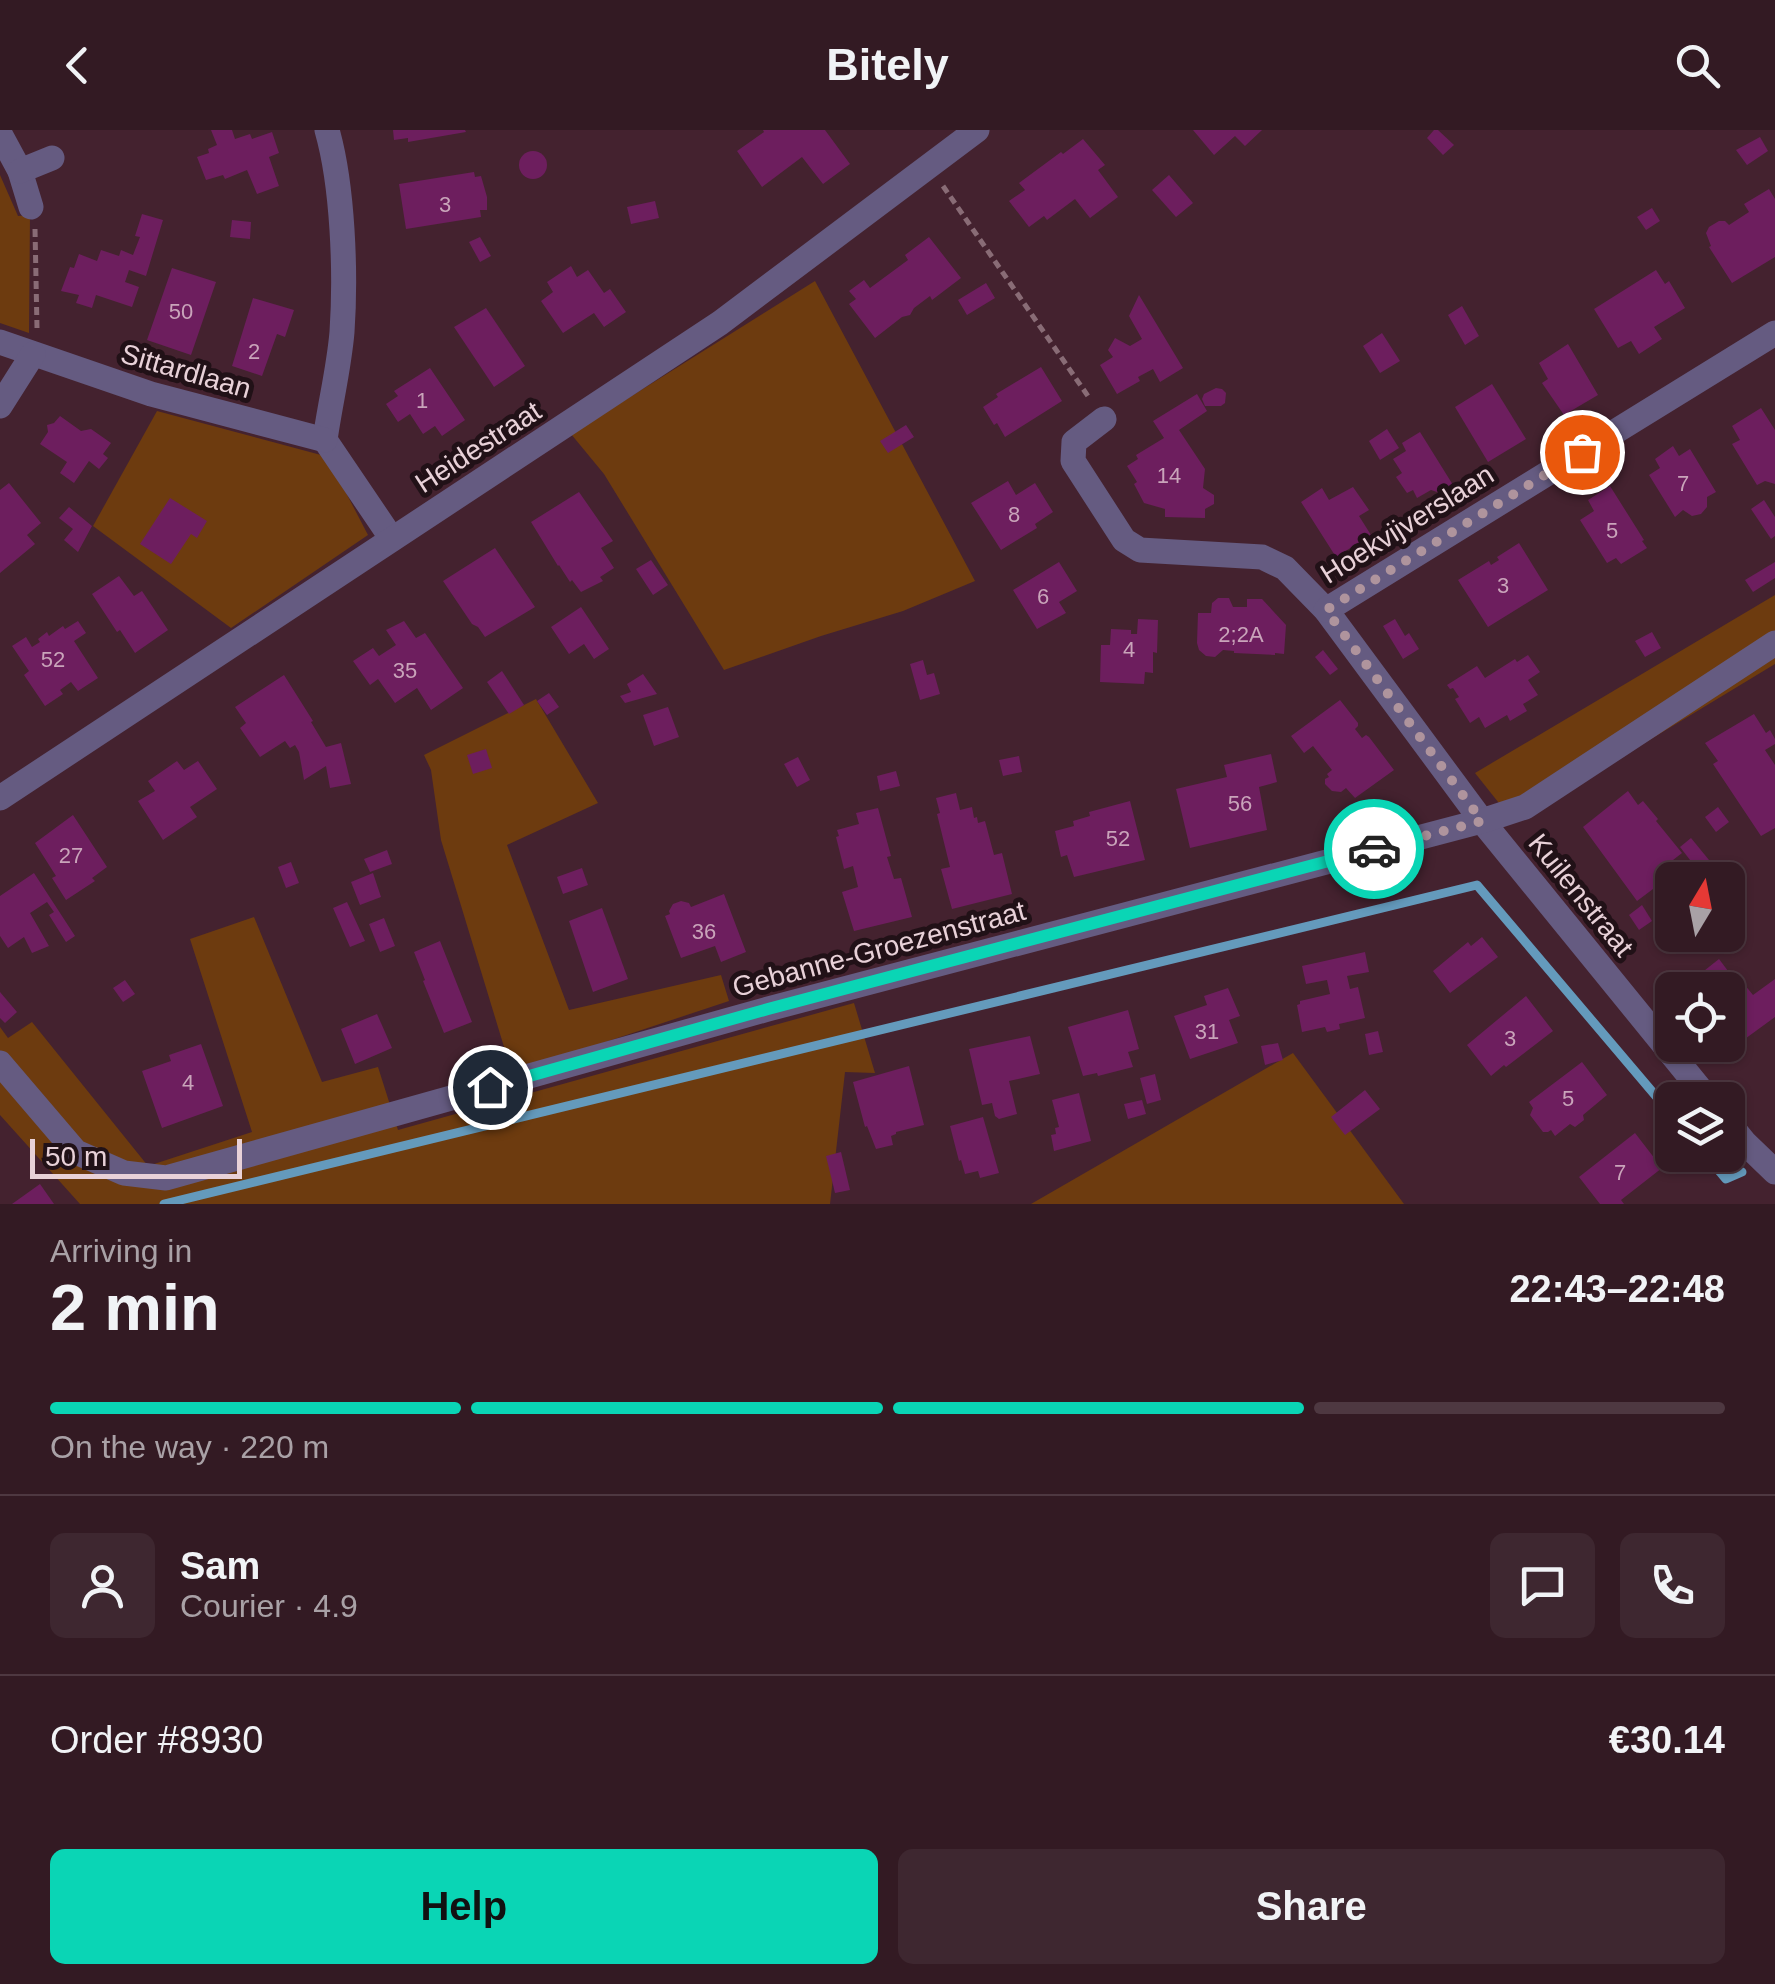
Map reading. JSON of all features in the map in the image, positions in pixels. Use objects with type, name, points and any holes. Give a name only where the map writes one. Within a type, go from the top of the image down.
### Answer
[{"type":"street","points":[[327,130],[334,152],[343,251],[342,333],[324,440],[392,539]]},
{"type":"street","name":"Heidestraat","points":[[0,798],[720,322],[977,130]]},
{"type":"street","points":[[0,134],[20,172],[32,207]]},
{"type":"street","points":[[20,172],[52,158]]},
{"type":"street","name":"Hoekvijverslaan","points":[[1326,610],[1775,333]]},
{"type":"street","name":"Sittardlaan","points":[[0,342],[151,394],[324,440]]},
{"type":"street","points":[[0,406],[33,354]]},
{"type":"street","name":"Hoekvijverslaan","points":[[1104,419],[1074,442],[1072,461],[1124,540],[1140,550],[1262,557],[1285,568],[1326,610],[1482,821]]},
{"type":"street","name":"Gebanne-Groezenstraat","points":[[0,1062],[76,1152],[124,1173],[166,1178],[768,1009],[1525,807],[1775,643]]},
{"type":"street","name":"Kuilenstraat","points":[[1482,821],[1695,1082]]},
{"type":"street","points":[[1745,1144],[1775,1172]]},
{"type":"path","points":[[930,167],[1104,419]]},
{"type":"path","points":[[32,207],[37,327],[33,354]]},
{"type":"shaded area","points":[[0,175],[18,216],[30,215],[29,333],[0,323]]},
{"type":"shaded area","points":[[815,281],[975,581],[903,611],[724,670],[604,474],[571,434]]},
{"type":"shaded area","points":[[157,411],[321,455],[368,535],[231,628],[93,526]]},
{"type":"shaded area","points":[[1775,595],[1775,664],[1514,822],[1475,773]]},
{"type":"shaded area","points":[[536,699],[598,803],[507,845],[569,1010],[721,975],[729,1001],[512,1073],[441,840],[431,770],[424,755]]},
{"type":"shaded area","points":[[254,917],[322,1082],[378,1067],[398,1130],[854,1003],[875,1073],[845,1072],[830,1204],[80,1204],[0,1115],[0,1027],[8,1038],[32,1022],[148,1166],[252,1132],[190,939]]},
{"type":"shaded area","points":[[1293,1053],[1404,1204],[1031,1204]]},
{"type":"building","points":[[211,130],[232,130],[235,139],[250,134],[252,139],[272,132],[279,153],[269,157],[279,186],[257,194],[247,170],[225,179],[223,175],[206,180],[197,157],[217,145]]},
{"type":"building","points":[[393,130],[466,132],[408,142],[408,138],[394,140]]},
{"type":"building","points":[[763,130],[825,130],[850,164],[823,184],[802,157],[762,187],[737,151]]},
{"type":"building","points":[[1193,130],[1262,130],[1245,146],[1235,136],[1214,155]]},
{"type":"building","points":[[1434,130],[1454,145],[1443,155],[1427,138]]},
{"type":"building","points":[[1760,137],[1768,151],[1747,165],[1736,150]]},
{"type":"building","points":[[1083,139],[1105,165],[1098,170],[1118,197],[1090,218],[1075,199],[1047,220],[1044,216],[1029,227],[1009,201],[1025,190],[1019,183]]},
{"type":"building","points":[[533,151],[543,155],[547,165],[543,175],[533,179],[523,175],[519,165],[523,155]]},
{"type":"building","points":[[474,172],[475,177],[481,176],[487,197],[487,210],[480,210],[481,217],[406,229],[399,184]]},
{"type":"building","points":[[1169,175],[1193,203],[1176,217],[1152,190]]},
{"type":"building","points":[[1769,189],[1775,199],[1775,257],[1732,283],[1709,247],[1706,233],[1719,221],[1729,225],[1749,212],[1744,204]]},
{"type":"building","points":[[655,201],[659,218],[631,224],[627,207]]},
{"type":"building","points":[[1652,208],[1660,221],[1646,230],[1637,217]]},
{"type":"building","points":[[142,214],[163,220],[146,276],[129,270],[125,282],[139,287],[132,307],[96,295],[92,308],[76,303],[79,295],[61,291],[79,254],[97,261],[101,250],[119,256],[121,250],[133,255]]},
{"type":"building","points":[[232,220],[251,222],[250,239],[230,237]]},
{"type":"building","points":[[480,237],[491,256],[480,262],[469,242]]},
{"type":"building","points":[[929,237],[961,278],[875,338],[849,304],[856,299],[849,291],[864,280],[870,288],[908,260],[905,255]]},
{"type":"building","points":[[571,266],[577,277],[588,270],[604,293],[610,289],[626,312],[604,327],[594,313],[563,333],[541,301],[553,292],[547,282]]},
{"type":"building","points":[[172,268],[216,282],[191,355],[147,340]]},
{"type":"building","points":[[1656,270],[1665,284],[1669,281],[1685,308],[1654,327],[1662,339],[1639,354],[1631,341],[1618,348],[1594,309]]},
{"type":"building","points":[[986,283],[995,298],[967,315],[958,300]]},
{"type":"building","points":[[1139,295],[1183,368],[1160,382],[1153,369],[1117,394],[1100,365],[1113,357],[1108,350],[1115,338],[1130,346],[1142,339],[1129,316]]},
{"type":"building","points":[[253,298],[294,310],[285,337],[277,334],[262,376],[232,366]]},
{"type":"building","points":[[1462,306],[1479,336],[1465,345],[1448,315]]},
{"type":"building","points":[[486,308],[525,366],[494,387],[454,327]]},
{"type":"building","points":[[1382,333],[1400,361],[1380,373],[1363,346]]},
{"type":"building","points":[[1568,344],[1598,395],[1564,415],[1542,383],[1548,379],[1539,363]]},
{"type":"building","points":[[1041,367],[1062,401],[1005,437],[983,407],[998,397],[996,394]]},
{"type":"building","points":[[430,368],[465,420],[442,436],[435,426],[423,434],[410,414],[398,422],[386,404],[398,396],[394,391]]},
{"type":"building","points":[[1492,384],[1526,439],[1488,462],[1455,407]]},
{"type":"building","points":[[1216,388],[1226,393],[1225,403],[1205,406],[1204,394]]},
{"type":"building","points":[[1197,394],[1207,411],[1179,430],[1205,469],[1203,488],[1214,495],[1214,504],[1205,509],[1205,518],[1165,517],[1165,509],[1144,503],[1127,466],[1138,459],[1136,455],[1164,438],[1153,421]]},
{"type":"building","points":[[1761,408],[1775,430],[1775,484],[1765,481],[1757,485],[1732,444],[1740,440],[1732,426]]},
{"type":"building","points":[[60,416],[81,431],[91,429],[111,443],[103,454],[108,458],[99,469],[89,461],[74,483],[60,473],[67,462],[40,444],[48,432],[47,425]]},
{"type":"building","points":[[906,425],[914,437],[888,453],[880,441]]},
{"type":"building","points":[[1387,429],[1399,448],[1380,460],[1369,441]]},
{"type":"building","points":[[1420,432],[1453,485],[1440,493],[1431,490],[1417,498],[1413,490],[1407,493],[1396,477],[1402,473],[1393,459],[1406,451],[1402,443]]},
{"type":"building","points":[[1673,446],[1679,456],[1690,449],[1716,492],[1707,497],[1707,507],[1701,514],[1692,516],[1683,510],[1675,517],[1649,475],[1660,468],[1655,459]]},
{"type":"building","points":[[1008,481],[1016,495],[1035,483],[1053,512],[1035,524],[1037,528],[1001,550],[971,503]]},
{"type":"building","points":[[9,483],[41,523],[27,535],[35,544],[0,573],[0,490]]},
{"type":"building","points":[[1610,486],[1647,548],[1621,564],[1616,558],[1607,563],[1580,520],[1594,511],[1588,500]]},
{"type":"building","points":[[1353,487],[1369,510],[1359,516],[1371,535],[1336,557],[1301,502],[1322,488],[1329,500]]},
{"type":"building","points":[[579,492],[613,541],[601,548],[614,568],[600,577],[603,581],[581,592],[558,566],[531,522]]},
{"type":"building","points":[[170,498],[207,521],[197,538],[191,534],[171,564],[140,544]]},
{"type":"building","points":[[1764,500],[1775,517],[1775,536],[1771,539],[1751,509]]},
{"type":"building","points":[[69,507],[92,526],[78,552],[64,540],[73,529],[59,518]]},
{"type":"building","points":[[1519,543],[1548,590],[1488,627],[1458,580],[1489,561],[1491,565]]},
{"type":"building","points":[[495,548],[535,607],[485,637],[443,581]]},
{"type":"building","points":[[651,560],[668,585],[653,595],[636,569]]},
{"type":"building","points":[[1059,562],[1077,591],[1059,602],[1066,613],[1037,629],[1013,590]]},
{"type":"building","points":[[1775,562],[1775,578],[1753,592],[1745,580]]},
{"type":"building","points":[[119,576],[134,596],[142,591],[168,630],[135,653],[92,594]]},
{"type":"building","points":[[1218,598],[1229,598],[1233,607],[1247,607],[1247,599],[1262,599],[1286,625],[1284,654],[1223,650],[1215,657],[1206,656],[1197,643],[1198,613],[1211,613],[1212,603]]},
{"type":"building","points":[[581,607],[609,649],[594,659],[584,644],[569,654],[551,627]]},
{"type":"building","points":[[1138,619],[1158,620],[1153,673],[1145,672],[1144,684],[1100,682],[1101,645],[1110,645],[1111,629],[1137,634]]},
{"type":"building","points":[[1395,619],[1419,649],[1403,659],[1383,626]]},
{"type":"building","points":[[78,621],[86,633],[74,641],[98,678],[78,691],[71,682],[60,690],[63,694],[45,706],[24,675],[29,671],[12,646],[26,637],[32,647],[47,632],[49,636]]},
{"type":"building","points":[[404,621],[416,638],[425,633],[463,688],[431,710],[417,688],[395,703],[378,679],[370,685],[353,661],[373,648],[379,656],[396,645],[386,630]]},
{"type":"building","points":[[1652,632],[1661,648],[1645,657],[1635,641]]},
{"type":"building","points":[[1323,650],[1338,669],[1330,675],[1315,657]]},
{"type":"building","points":[[1528,655],[1540,672],[1528,680],[1538,695],[1523,704],[1527,711],[1510,721],[1507,715],[1485,728],[1479,717],[1470,723],[1455,699],[1459,697],[1447,685],[1477,666],[1485,678]]},
{"type":"building","points":[[923,660],[927,675],[934,673],[940,694],[920,700],[910,664]]},
{"type":"building","points":[[502,671],[524,705],[509,714],[487,682]]},
{"type":"building","points":[[643,674],[657,694],[625,703],[620,696],[631,692],[627,684]]},
{"type":"building","points":[[284,675],[326,747],[341,743],[351,784],[330,788],[326,766],[304,780],[295,745],[290,748],[285,741],[260,757],[240,728],[246,723],[235,707]]},
{"type":"building","points":[[549,693],[559,707],[547,715],[537,701]]},
{"type":"building","points":[[1340,700],[1358,723],[1355,729],[1362,738],[1369,737],[1394,770],[1355,798],[1346,788],[1332,791],[1325,779],[1332,770],[1313,746],[1304,753],[1291,736]]},
{"type":"building","points":[[668,707],[679,737],[654,746],[643,715]]},
{"type":"building","points":[[1754,714],[1766,733],[1770,730],[1775,739],[1775,744],[1765,750],[1775,765],[1775,828],[1761,836],[1713,764],[1718,761],[1705,743]]},
{"type":"building","points":[[486,749],[492,768],[473,774],[467,755]]},
{"type":"building","points":[[1271,754],[1277,782],[1259,787],[1267,830],[1190,848],[1176,789],[1227,777],[1224,765]]},
{"type":"building","points":[[1019,756],[1022,772],[1003,776],[999,760]]},
{"type":"building","points":[[798,757],[810,780],[797,787],[784,764]]},
{"type":"building","points":[[177,761],[184,770],[198,761],[217,789],[190,807],[197,817],[163,840],[138,801],[155,791],[148,781]]},
{"type":"building","points":[[896,771],[900,786],[880,791],[877,776]]},
{"type":"building","points":[[1628,791],[1638,805],[1643,801],[1682,853],[1670,862],[1655,862],[1655,888],[1637,901],[1583,827]]},
{"type":"building","points":[[956,793],[960,810],[972,807],[978,823],[985,821],[994,855],[1002,853],[1012,894],[952,909],[941,869],[950,867],[936,798]]},
{"type":"building","points":[[1130,801],[1145,860],[1074,877],[1067,855],[1061,857],[1055,831],[1074,826],[1073,821],[1090,816],[1089,812]]},
{"type":"building","points":[[1718,807],[1729,822],[1716,832],[1705,817]]},
{"type":"building","points":[[878,808],[891,856],[887,857],[894,879],[901,878],[912,917],[854,931],[842,892],[858,887],[853,866],[844,869],[837,830],[859,824],[856,813]]},
{"type":"building","points":[[73,815],[107,867],[92,878],[95,881],[66,900],[35,843]]},
{"type":"building","points":[[1691,838],[1709,860],[1692,862],[1680,847]]},
{"type":"building","points":[[387,850],[392,864],[370,872],[364,859]]},
{"type":"building","points":[[291,862],[299,883],[286,888],[278,867]]},
{"type":"building","points":[[582,868],[588,885],[563,894],[557,877]]},
{"type":"building","points":[[34,873],[75,936],[66,942],[49,915],[54,912],[47,902],[30,913],[49,946],[32,953],[24,937],[8,948],[0,936],[0,896]]},
{"type":"building","points":[[373,873],[381,897],[360,905],[351,882]]},
{"type":"building","points":[[724,894],[746,952],[721,962],[715,946],[681,958],[665,916],[670,914],[673,904],[681,901],[691,907]]},
{"type":"building","points":[[347,902],[365,941],[350,947],[333,908]]},
{"type":"building","points":[[1642,905],[1652,921],[1639,930],[1629,915]]},
{"type":"building","points":[[602,908],[628,979],[593,992],[569,921]]},
{"type":"building","points":[[384,918],[395,946],[380,952],[369,924]]},
{"type":"building","points":[[1482,937],[1498,957],[1450,993],[1433,971],[1468,942],[1471,946]]},
{"type":"building","points":[[440,941],[472,1022],[444,1033],[414,952]]},
{"type":"building","points":[[1365,952],[1369,972],[1347,976],[1350,989],[1358,987],[1365,1018],[1339,1024],[1340,1029],[1327,1032],[1325,1027],[1302,1032],[1297,1005],[1330,994],[1327,980],[1306,984],[1302,966]]},
{"type":"building","points":[[1719,959],[1729,972],[1703,972]]},
{"type":"building","points":[[1775,979],[1775,1017],[1745,1039],[1745,985],[1753,995]]},
{"type":"building","points":[[125,980],[135,994],[123,1002],[113,988]]},
{"type":"building","points":[[1228,988],[1240,1016],[1229,1020],[1238,1043],[1190,1059],[1174,1016],[1207,1005],[1204,996]]},
{"type":"building","points":[[0,992],[17,1012],[5,1023],[0,1018]]},
{"type":"building","points":[[1526,996],[1553,1031],[1491,1076],[1467,1045]]},
{"type":"building","points":[[1128,1010],[1139,1049],[1128,1052],[1133,1067],[1083,1076],[1068,1027]]},
{"type":"building","points":[[377,1014],[392,1048],[355,1064],[341,1029]]},
{"type":"building","points":[[1378,1031],[1383,1052],[1369,1055],[1365,1034]]},
{"type":"building","points":[[1030,1036],[1040,1074],[1009,1081],[1017,1114],[999,1119],[992,1103],[982,1105],[969,1049]]},
{"type":"building","points":[[1278,1043],[1283,1060],[1265,1065],[1261,1046]]},
{"type":"building","points":[[201,1044],[223,1106],[162,1128],[142,1071],[171,1061],[169,1055]]},
{"type":"building","points":[[1582,1062],[1607,1095],[1575,1127],[1570,1124],[1555,1136],[1551,1130],[1543,1132],[1530,1115],[1533,1108],[1529,1102]]},
{"type":"building","points":[[909,1066],[924,1125],[896,1132],[891,1136],[893,1145],[876,1149],[865,1127],[853,1082]]},
{"type":"building","points":[[1155,1074],[1161,1100],[1147,1104],[1140,1078]]},
{"type":"building","points":[[1365,1090],[1380,1109],[1345,1135],[1331,1117]]},
{"type":"building","points":[[1079,1093],[1091,1141],[1054,1151],[1051,1135],[1059,1127],[1052,1100]]},
{"type":"building","points":[[1142,1100],[1146,1114],[1128,1119],[1124,1104]]},
{"type":"building","points":[[983,1117],[999,1173],[980,1178],[978,1171],[965,1174],[950,1126]]},
{"type":"building","points":[[1635,1133],[1655,1159],[1657,1172],[1621,1200],[1624,1204],[1600,1204],[1579,1177]]},
{"type":"building","points":[[841,1152],[850,1190],[835,1193],[826,1156]]},
{"type":"building","points":[[40,1184],[54,1204],[12,1204]]},
{"type":"waterway","points":[[164,1204],[1477,885],[1655,1095]]},
{"type":"waterway","points":[[1720,1172],[1726,1179],[1742,1172]]},
{"type":"way so far","points":[[1374,849],[1482,821],[1326,610],[1582,452]]},
{"type":"route","points":[[490,1087],[768,1009],[1374,849]]}]
